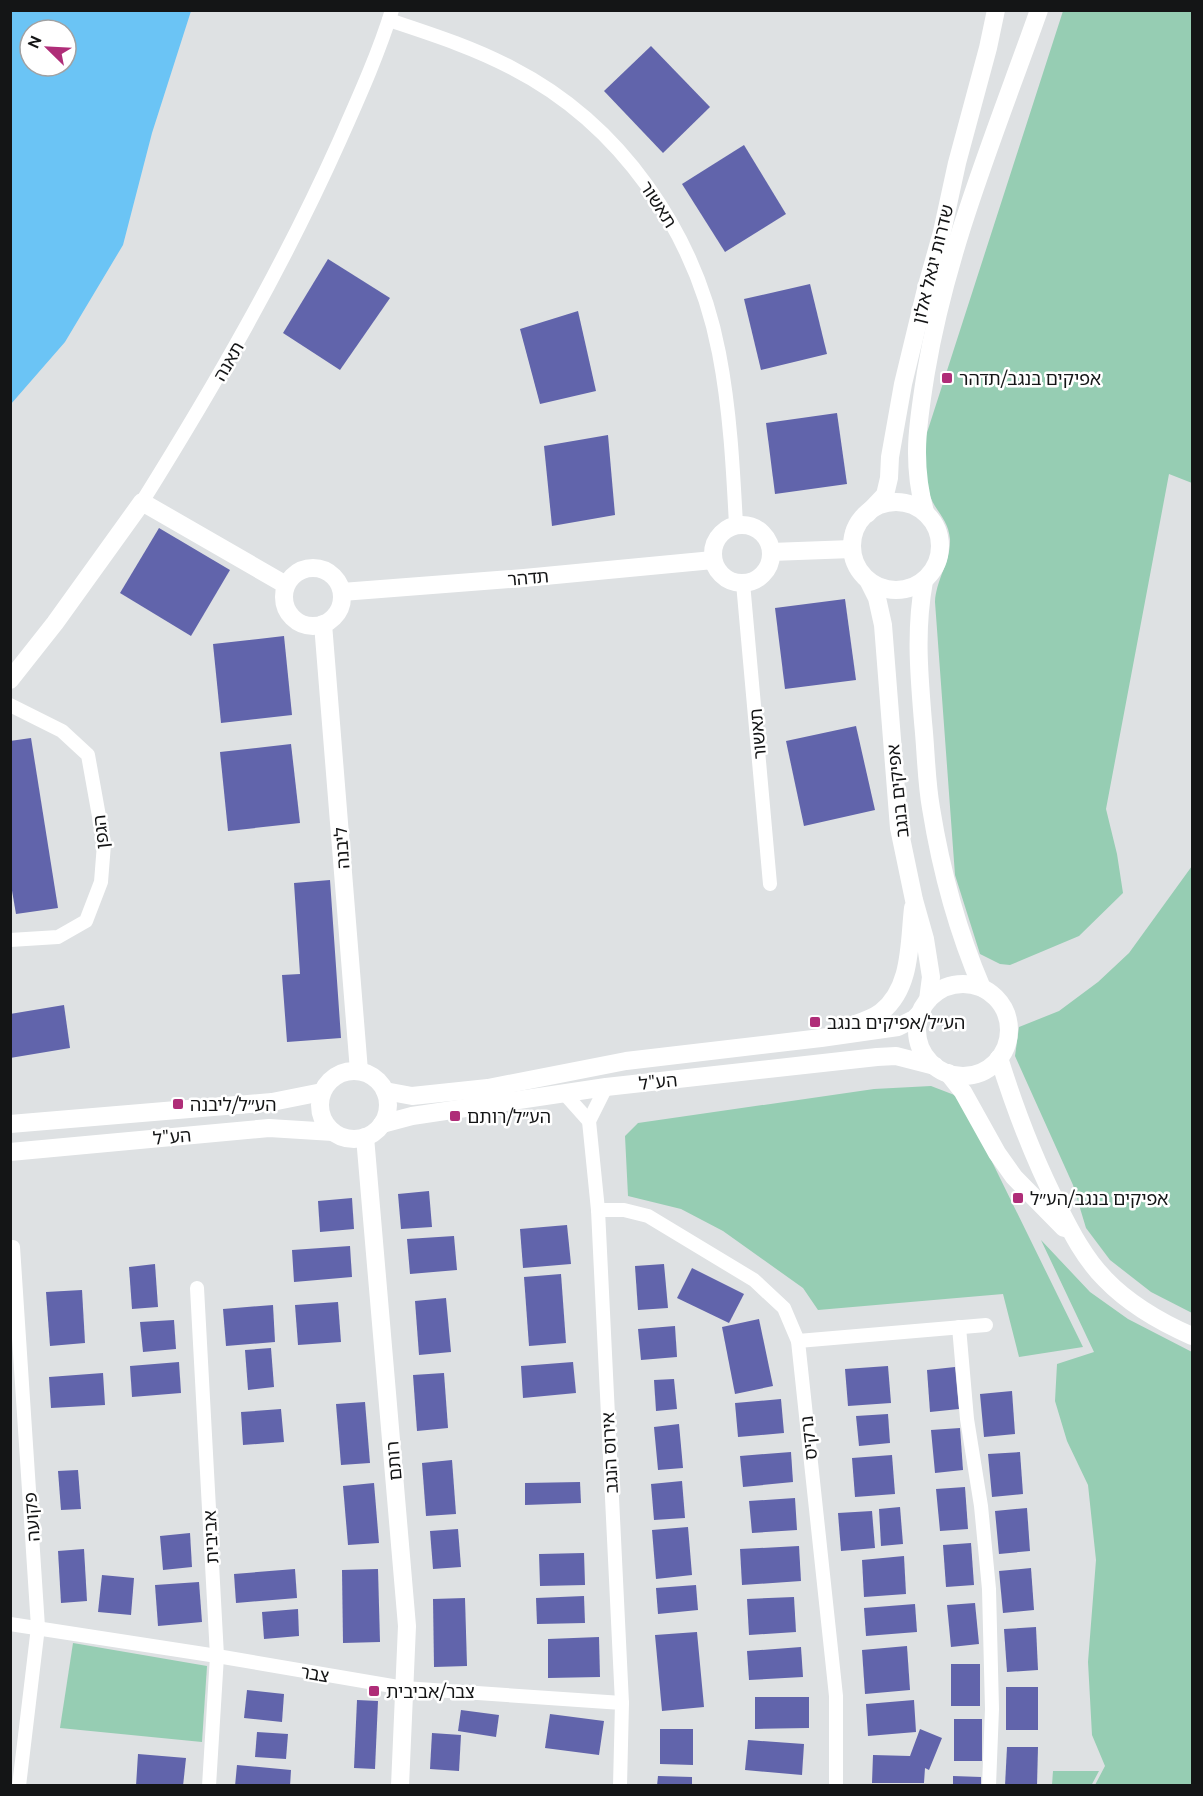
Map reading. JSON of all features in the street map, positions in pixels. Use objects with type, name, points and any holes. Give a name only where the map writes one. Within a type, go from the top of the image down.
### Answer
[{"type":"street","name":"שדרות יגאל אלון","points":[[867,514],[885,495],[903,384],[996,10]]},
{"type":"street","name":"שדרות יגאל אלון","points":[[925,512],[919,490],[916,448],[917,427],[933,335],[964,220],[1039,10]]},
{"type":"street","name":"תאנה","points":[[10,680],[55,624],[142,502],[240,340],[318,188],[353,109],[390,15]]},
{"type":"street","name":"תאשור","points":[[390,15],[513,69],[565,101],[609,138],[647,182],[677,232],[702,288],[719,351],[730,421],[736,525]]},
{"type":"street","points":[[901,501],[925,512],[936,528],[941,547],[939,560],[933,571],[924,581],[911,588],[897,591],[882,589],[869,582],[859,571],[852,549],[855,529],[867,514],[874,507],[888,502],[901,501]]},
{"type":"street","points":[[142,502],[286,585]]},
{"type":"street","points":[[736,525],[749,525],[762,532],[769,543],[771,552],[770,561],[763,573],[756,579],[743,583],[726,578],[719,572],[713,560],[713,546],[717,538],[724,531],[736,525]]},
{"type":"street","points":[[771,552],[852,549]]},
{"type":"street","name":"תדהר","points":[[342,592],[713,560]]},
{"type":"street","points":[[316,567],[333,575],[339,582],[342,592],[338,613],[323,624],[310,626],[301,624],[293,619],[284,603],[286,585],[298,571],[316,567]]},
{"type":"street","name":"אפיקים בנגב","points":[[924,581],[918,618],[917,648],[930,806],[958,930],[982,988]]},
{"type":"street","name":"אפיקים בנגב","points":[[869,582],[877,598],[883,626],[899,828],[914,900],[925,939],[931,977],[925,1005]]},
{"type":"street","name":"תאשור","points":[[743,583],[770,884]]},
{"type":"street","name":"ליבנה","points":[[323,624],[359,1071]]},
{"type":"street","name":"הגפן","points":[[10,705],[62,731],[88,755],[104,844],[101,882],[86,921],[58,937],[10,940]]},
{"type":"street","points":[[821,1038],[880,1013],[900,989],[905,974],[914,900]]},
{"type":"street","points":[[941,1069],[962,1076],[976,1074],[989,1068],[999,1058],[1008,1039],[1008,1018],[1002,1005],[982,988],[968,984],[953,985],[940,991],[925,1005],[918,1026],[919,1041],[925,1055],[963,1092],[997,1153],[1014,1177],[1074,1237],[1104,1279],[1146,1314],[1192,1336]]},
{"type":"street","name":"הע\"ל","points":[[385,1091],[412,1096],[488,1088],[626,1061],[898,1027],[914,1019],[925,1005]]},
{"type":"street","name":"הע\"ל","points":[[382,1124],[412,1116],[606,1087],[878,1057],[896,1056],[941,1069]]},
{"type":"street","points":[[999,1058],[1032,1150],[1074,1237]]},
{"type":"street","points":[[348,1071],[359,1071],[370,1075],[385,1091],[388,1102],[387,1113],[375,1132],[354,1139],[333,1132],[325,1124],[321,1114],[322,1092],[328,1082],[337,1075],[348,1071]]},
{"type":"street","points":[[564,1093],[589,1121],[606,1087]]},
{"type":"street","name":"הע\"ל","points":[[10,1124],[272,1102],[322,1092]]},
{"type":"street","name":"אירוס הנגב","points":[[589,1121],[598,1210],[622,1702],[620,1785]]},
{"type":"street","name":"הע\"ל","points":[[10,1152],[269,1128],[333,1132]]},
{"type":"street","name":"רותם","points":[[365,1137],[407,1626],[400,1785]]},
{"type":"street","name":"נרקיס","points":[[598,1210],[624,1210],[648,1216],[754,1280],[784,1308],[798,1341],[836,1696],[836,1785]]},
{"type":"street","name":"פקועה","points":[[13,1247],[38,1627],[19,1785]]},
{"type":"street","name":"אביבית","points":[[197,1288],[217,1656],[209,1785]]},
{"type":"street","points":[[798,1341],[986,1325]]},
{"type":"street","points":[[959,1327],[967,1419],[981,1506],[988,1589],[992,1689],[989,1785]]},
{"type":"street","name":"צבר","points":[[10,1624],[404,1688],[622,1702]]},
{"type":"green space","points":[[1063,11],[1192,11],[1192,483],[1169,474],[1106,809],[1117,854],[1123,893],[1079,936],[1010,965],[1000,964],[980,954],[955,875],[935,602],[950,547],[950,539],[944,519],[929,492],[923,445]]},
{"type":"green space","points":[[1192,866],[1192,1313],[1151,1292],[1110,1260],[1086,1228],[1073,1185],[1015,1056],[1019,1027],[1059,1011],[1098,982],[1129,953]]},
{"type":"green space","points":[[931,1086],[957,1096],[973,1123],[1083,1347],[1019,1357],[1003,1294],[818,1310],[803,1288],[723,1231],[681,1209],[628,1196],[625,1136],[638,1123],[874,1089]]},
{"type":"green space","points":[[1041,1240],[1090,1292],[1128,1319],[1192,1352],[1192,1785],[1095,1785],[1105,1766],[1092,1735],[1088,1662],[1096,1560],[1088,1485],[1067,1441],[1055,1401],[1057,1364],[1094,1352]]},
{"type":"green space","points":[[73,1643],[207,1666],[202,1742],[60,1728]]},
{"type":"green space","points":[[1053,1771],[1099,1771],[1091,1786],[1052,1785]]},
{"type":"water","points":[[11,10],[191,11],[152,133],[123,245],[65,342],[11,404]]},
{"type":"building","points":[[651,46],[710,107],[663,153],[604,91]]},
{"type":"building","points":[[744,145],[786,214],[725,252],[682,184]]},
{"type":"building","points":[[328,259],[390,298],[340,370],[283,333]]},
{"type":"building","points":[[810,284],[827,354],[761,370],[744,299]]},
{"type":"building","points":[[578,311],[596,391],[540,404],[520,329]]},
{"type":"building","points":[[837,413],[847,484],[775,494],[766,423]]},
{"type":"building","points":[[608,435],[615,515],[552,526],[544,446]]},
{"type":"building","points":[[159,528],[230,570],[191,636],[120,593]]},
{"type":"building","points":[[845,599],[856,680],[785,689],[775,608]]},
{"type":"building","points":[[284,636],[292,715],[221,723],[213,644]]},
{"type":"building","points":[[856,726],[875,810],[804,826],[786,741]]},
{"type":"building","points":[[31,738],[58,908],[16,914],[10,879],[10,741]]},
{"type":"building","points":[[291,744],[300,823],[228,831],[220,752]]},
{"type":"building","points":[[330,880],[341,1038],[287,1042],[282,975],[300,974],[294,883]]},
{"type":"building","points":[[64,1005],[70,1048],[10,1058],[10,1014]]},
{"type":"building","points":[[429,1191],[432,1227],[401,1229],[398,1194]]},
{"type":"building","points":[[352,1198],[354,1229],[320,1232],[318,1201]]},
{"type":"building","points":[[567,1225],[571,1264],[523,1268],[520,1229]]},
{"type":"building","points":[[454,1236],[457,1270],[410,1274],[407,1239]]},
{"type":"building","points":[[350,1246],[352,1277],[294,1282],[292,1250]]},
{"type":"building","points":[[155,1264],[158,1307],[132,1309],[129,1267]]},
{"type":"building","points":[[664,1264],[668,1308],[638,1310],[635,1266]]},
{"type":"building","points":[[692,1268],[744,1294],[729,1323],[677,1298]]},
{"type":"building","points":[[561,1274],[566,1343],[529,1346],[524,1277]]},
{"type":"building","points":[[82,1290],[85,1343],[50,1346],[46,1292]]},
{"type":"building","points":[[446,1298],[451,1352],[419,1355],[415,1301]]},
{"type":"building","points":[[338,1302],[341,1342],[298,1345],[295,1305]]},
{"type":"building","points":[[273,1305],[275,1342],[226,1346],[223,1309]]},
{"type":"building","points":[[759,1319],[773,1386],[735,1394],[722,1327]]},
{"type":"building","points":[[174,1320],[176,1349],[143,1352],[140,1322]]},
{"type":"building","points":[[675,1326],[677,1357],[641,1360],[638,1329]]},
{"type":"building","points":[[271,1348],[274,1387],[248,1390],[245,1350]]},
{"type":"building","points":[[179,1362],[181,1393],[132,1397],[130,1366]]},
{"type":"building","points":[[573,1362],[576,1393],[523,1398],[521,1366]]},
{"type":"building","points":[[888,1366],[891,1403],[848,1406],[845,1369]]},
{"type":"building","points":[[955,1367],[959,1409],[930,1412],[927,1370]]},
{"type":"building","points":[[103,1373],[105,1405],[51,1408],[49,1377]]},
{"type":"building","points":[[444,1373],[448,1428],[417,1431],[413,1375]]},
{"type":"building","points":[[674,1379],[677,1409],[656,1411],[654,1380]]},
{"type":"building","points":[[1012,1391],[1015,1434],[984,1437],[980,1394]]},
{"type":"building","points":[[781,1399],[784,1433],[738,1437],[735,1403]]},
{"type":"building","points":[[365,1402],[370,1463],[341,1465],[336,1404]]},
{"type":"building","points":[[281,1409],[284,1442],[243,1445],[241,1412]]},
{"type":"building","points":[[888,1414],[890,1443],[859,1446],[856,1416]]},
{"type":"building","points":[[679,1424],[683,1468],[658,1470],[654,1427]]},
{"type":"building","points":[[960,1428],[963,1470],[935,1473],[931,1430]]},
{"type":"building","points":[[791,1452],[793,1482],[743,1487],[740,1456]]},
{"type":"building","points":[[1020,1452],[1023,1494],[992,1497],[988,1454]]},
{"type":"building","points":[[892,1455],[895,1494],[855,1497],[852,1458]]},
{"type":"building","points":[[452,1460],[456,1514],[426,1516],[422,1463]]},
{"type":"building","points":[[78,1470],[81,1509],[61,1510],[58,1471]]},
{"type":"building","points":[[682,1481],[685,1518],[654,1520],[651,1484]]},
{"type":"building","points":[[580,1482],[581,1503],[525,1505],[525,1483]]},
{"type":"building","points":[[374,1483],[379,1543],[348,1545],[343,1486]]},
{"type":"building","points":[[965,1487],[968,1529],[940,1531],[936,1489]]},
{"type":"building","points":[[795,1498],[797,1530],[752,1533],[749,1501]]},
{"type":"building","points":[[900,1507],[903,1544],[881,1546],[879,1509]]},
{"type":"building","points":[[1027,1508],[1030,1551],[999,1554],[995,1511]]},
{"type":"building","points":[[872,1511],[875,1548],[841,1551],[838,1513]]},
{"type":"building","points":[[688,1527],[692,1575],[656,1579],[652,1530]]},
{"type":"building","points":[[458,1529],[461,1567],[433,1569],[430,1531]]},
{"type":"building","points":[[190,1533],[192,1567],[163,1570],[160,1536]]},
{"type":"building","points":[[971,1543],[974,1585],[946,1587],[943,1545]]},
{"type":"building","points":[[799,1546],[801,1581],[742,1585],[740,1549]]},
{"type":"building","points":[[84,1549],[87,1601],[61,1603],[58,1551]]},
{"type":"building","points":[[584,1553],[585,1585],[540,1586],[539,1554]]},
{"type":"building","points":[[904,1556],[906,1594],[864,1597],[862,1560]]},
{"type":"building","points":[[1031,1568],[1034,1610],[1003,1613],[999,1571]]},
{"type":"building","points":[[295,1569],[297,1598],[236,1603],[234,1574]]},
{"type":"building","points":[[378,1569],[380,1642],[343,1643],[342,1570]]},
{"type":"building","points":[[102,1575],[134,1578],[131,1615],[98,1612]]},
{"type":"building","points":[[199,1582],[202,1622],[158,1626],[155,1585]]},
{"type":"building","points":[[696,1585],[698,1610],[658,1614],[656,1588]]},
{"type":"building","points":[[584,1596],[585,1623],[537,1624],[536,1598]]},
{"type":"building","points":[[794,1597],[796,1632],[749,1635],[747,1599]]},
{"type":"building","points":[[465,1598],[467,1666],[434,1667],[433,1599]]},
{"type":"building","points":[[975,1603],[979,1644],[951,1647],[947,1605]]},
{"type":"building","points":[[915,1604],[917,1632],[866,1636],[864,1608]]},
{"type":"building","points":[[298,1609],[299,1636],[264,1639],[262,1612]]},
{"type":"building","points":[[1036,1627],[1038,1670],[1007,1672],[1004,1629]]},
{"type":"building","points":[[697,1632],[704,1707],[662,1711],[655,1635]]},
{"type":"building","points":[[599,1637],[600,1677],[548,1678],[548,1639]]},
{"type":"building","points":[[907,1646],[910,1690],[865,1694],[862,1650]]},
{"type":"building","points":[[801,1647],[803,1677],[749,1680],[747,1651]]},
{"type":"building","points":[[951,1664],[980,1664],[980,1706],[951,1706]]},
{"type":"building","points":[[1006,1687],[1038,1687],[1038,1730],[1006,1730]]},
{"type":"building","points":[[247,1690],[284,1694],[282,1722],[244,1718]]},
{"type":"building","points":[[755,1697],[809,1697],[809,1728],[755,1729]]},
{"type":"building","points":[[357,1700],[378,1701],[375,1769],[354,1768]]},
{"type":"building","points":[[914,1700],[916,1732],[868,1736],[866,1704]]},
{"type":"building","points":[[461,1710],[499,1715],[496,1737],[458,1731]]},
{"type":"building","points":[[550,1714],[604,1721],[599,1755],[545,1748]]},
{"type":"building","points":[[954,1719],[982,1719],[982,1761],[954,1761]]},
{"type":"building","points":[[660,1729],[693,1729],[693,1765],[660,1764]]},
{"type":"building","points":[[920,1729],[942,1738],[929,1770],[925,1768],[924,1783],[872,1783],[873,1755],[910,1756]]},
{"type":"building","points":[[257,1732],[288,1734],[286,1759],[255,1757]]},
{"type":"building","points":[[432,1733],[461,1735],[459,1771],[430,1769]]},
{"type":"building","points":[[748,1740],[804,1744],[802,1775],[745,1770]]},
{"type":"building","points":[[1007,1747],[1038,1747],[1037,1786],[1005,1786]]},
{"type":"building","points":[[138,1754],[186,1758],[183,1786],[136,1786]]},
{"type":"building","points":[[237,1765],[291,1770],[290,1786],[235,1786]]},
{"type":"building","points":[[658,1776],[692,1777],[692,1786],[657,1786]]},
{"type":"building","points":[[953,1776],[981,1777],[981,1786],[953,1786]]},
{"type":"place","name":"אפיקים בנגב/תדהר","points":[[947,378]]},
{"type":"place","name":"הע״ל/אפיקים בנגב","points":[[815,1022]]},
{"type":"place","name":"הע״ל/ליבנה","points":[[178,1104]]},
{"type":"place","name":"הע״ל/רותם","points":[[455,1116]]},
{"type":"place","name":"אפיקים בנגב/הע״ל","points":[[1018,1198]]},
{"type":"place","name":"צבר/אביבית","points":[[374,1691]]}]
